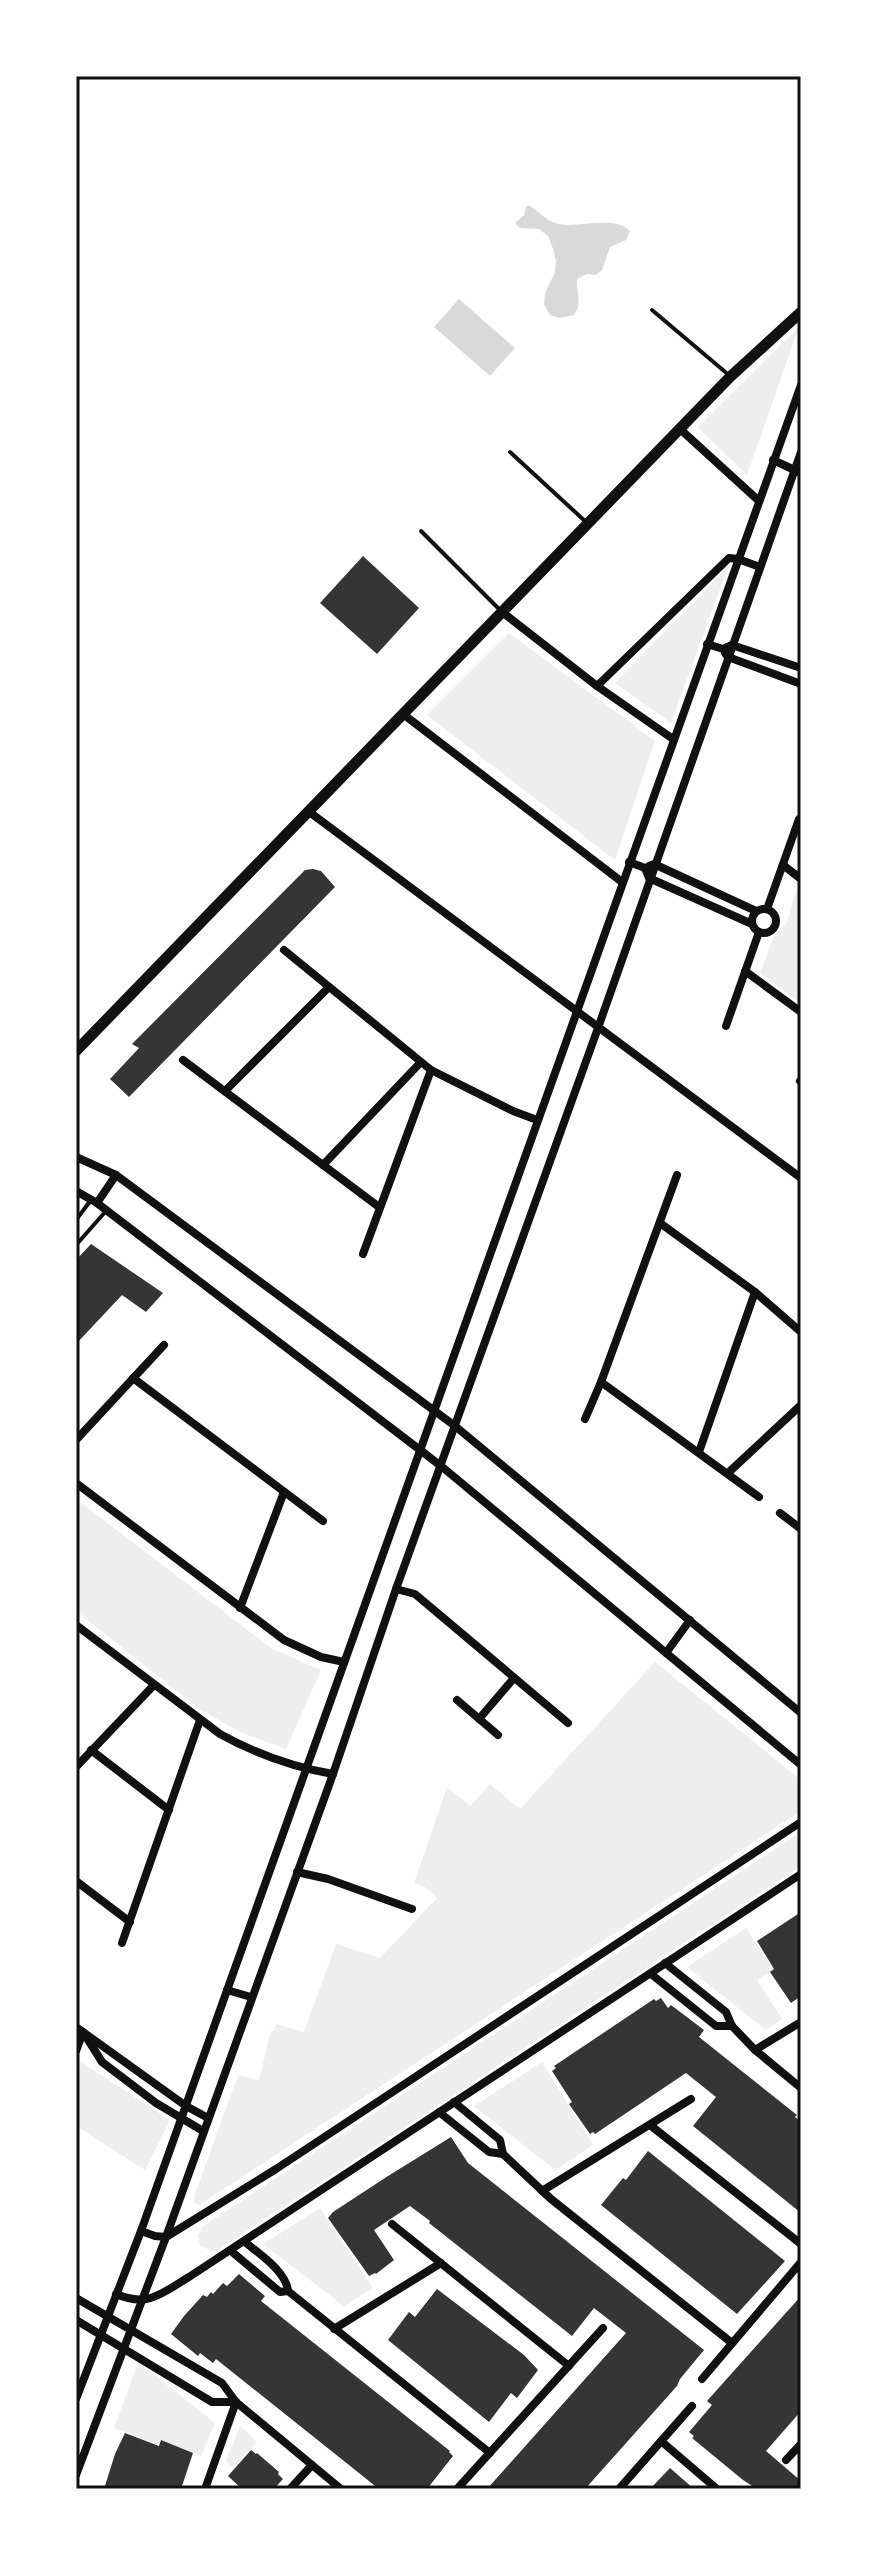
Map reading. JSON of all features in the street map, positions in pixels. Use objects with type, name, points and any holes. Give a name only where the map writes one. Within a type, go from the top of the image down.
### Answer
[{"type":"street","points":[[76,1051],[730,377],[801,312]]},
{"type":"street","points":[[76,2399],[186,2106],[801,385]]},
{"type":"street","points":[[680,429],[759,501]]},
{"type":"street","points":[[76,2475],[166,2237],[333,1774],[396,1589],[598,1028],[649,878],[650,866],[728,650],[798,472],[801,452]]},
{"type":"street","points":[[773,460],[798,472]]},
{"type":"street","points":[[597,686],[729,558],[760,567]]},
{"type":"street","points":[[502,612],[597,686],[673,739]]},
{"type":"street","points":[[707,644],[801,668]]},
{"type":"street","points":[[728,650],[801,684]]},
{"type":"street","points":[[403,714],[622,882]]},
{"type":"street","points":[[308,811],[801,1178]]},
{"type":"street","points":[[767,909],[799,819]]},
{"type":"street","points":[[629,862],[650,866],[756,911],[767,909]]},
{"type":"street","points":[[783,865],[801,879]]},
{"type":"street","points":[[649,878],[755,928],[770,932],[775,925],[775,917],[767,909]]},
{"type":"street","points":[[726,1026],[745,971],[755,928],[752,917],[756,911]]},
{"type":"street","points":[[284,950],[420,1063],[513,1111],[537,1120]]},
{"type":"street","points":[[745,971],[801,1012]]},
{"type":"street","points":[[225,1091],[329,987]]},
{"type":"street","points":[[183,1060],[379,1207]]},
{"type":"street","points":[[323,1165],[420,1063]]},
{"type":"street","points":[[363,1254],[431,1070]]},
{"type":"street","points":[[76,1157],[116,1175],[455,1426],[801,1713]]},
{"type":"street","points":[[94,1201],[116,1175]]},
{"type":"street","points":[[585,1419],[677,1175]]},
{"type":"street","points":[[76,1191],[107,1210],[421,1450],[801,1765]]},
{"type":"street","points":[[660,1223],[755,1292],[801,1332]]},
{"type":"street","points":[[699,1452],[755,1292]]},
{"type":"street","points":[[76,1440],[164,1345]]},
{"type":"street","points":[[133,1378],[323,1521]]},
{"type":"street","points":[[601,1382],[759,1497]]},
{"type":"street","points":[[728,1473],[801,1405]]},
{"type":"street","points":[[76,1483],[240,1608],[298,1648],[344,1662]]},
{"type":"street","points":[[240,1608],[284,1492]]},
{"type":"street","points":[[780,1513],[801,1529]]},
{"type":"street","points":[[396,1589],[415,1594],[568,1723]]},
{"type":"street","points":[[666,1653],[690,1620]]},
{"type":"street","points":[[76,1625],[200,1720],[241,1746],[306,1769],[333,1774]]},
{"type":"street","points":[[479,1719],[514,1678]]},
{"type":"street","points":[[76,1767],[154,1685]]},
{"type":"street","points":[[457,1700],[498,1735]]},
{"type":"street","points":[[122,1943],[200,1720]]},
{"type":"street","points":[[91,1750],[169,1810]]},
{"type":"street","points":[[141,2231],[166,2237],[276,2169],[801,1822]]},
{"type":"street","points":[[297,1872],[328,1879],[412,1909]]},
{"type":"street","points":[[116,2294],[141,2302],[231,2251],[801,1874]]},
{"type":"street","points":[[76,1881],[130,1922]]},
{"type":"street","points":[[665,1963],[726,2012],[732,2026],[755,2050],[801,2088]]},
{"type":"street","points":[[651,1974],[716,2026],[732,2026]]},
{"type":"street","points":[[227,1990],[251,1997]]},
{"type":"street","points":[[755,2050],[801,2022]]},
{"type":"street","points":[[80,2030],[102,2062],[156,2103],[203,2131]]},
{"type":"street","points":[[80,2030],[186,2106],[208,2118]]},
{"type":"street","points":[[76,2051],[80,2030]]},
{"type":"street","points":[[542,2191],[691,2099]]},
{"type":"street","points":[[454,2102],[500,2140],[503,2154],[542,2191],[732,2343]]},
{"type":"street","points":[[439,2112],[489,2152],[503,2154]]},
{"type":"street","points":[[650,2125],[801,2244]]},
{"type":"street","points":[[392,2224],[569,2366]]},
{"type":"street","points":[[245,2242],[273,2266],[287,2284],[288,2291],[490,2453]]},
{"type":"street","points":[[231,2251],[280,2292],[288,2291]]},
{"type":"street","points":[[702,2379],[801,2262]]},
{"type":"street","points":[[334,2329],[441,2263]]},
{"type":"street","points":[[76,2298],[222,2383],[236,2402],[341,2489]]},
{"type":"street","points":[[76,2320],[212,2402],[236,2402]]},
{"type":"street","points":[[457,2489],[603,2328]]},
{"type":"street","points":[[205,2489],[236,2402]]},
{"type":"street","points":[[619,2489],[692,2406]]},
{"type":"street","points":[[661,2441],[717,2489]]},
{"type":"street","points":[[786,2460],[801,2444]]},
{"type":"street","points":[[290,2489],[312,2465]]},
{"type":"lane","points":[[652,310],[730,377]]},
{"type":"lane","points":[[510,452],[588,524]]},
{"type":"lane","points":[[421,531],[502,612]]},
{"type":"lane","points":[[76,1220],[94,1201]]},
{"type":"lane","points":[[76,1245],[107,1210]]},
{"type":"shaded area","points":[[528,205],[555,223],[605,223],[623,226],[630,231],[626,240],[610,247],[602,270],[596,275],[587,274],[577,279],[579,302],[574,315],[560,318],[550,315],[544,304],[556,261],[548,236],[539,229],[520,228],[515,223],[524,215]]},
{"type":"shaded area","points":[[459,299],[515,348],[490,376],[434,327]]},
{"type":"shaded area","points":[[799,327],[747,475],[698,427]]},
{"type":"shaded area","points":[[728,567],[671,723],[615,683]]},
{"type":"shaded area","points":[[509,633],[655,741],[615,860],[427,715]]},
{"type":"shaded area","points":[[796,889],[801,892],[801,1004],[760,973],[774,936],[788,921]]},
{"type":"shaded area","points":[[76,1499],[271,1648],[321,1670],[286,1749],[240,1732],[201,1710],[76,1611]]},
{"type":"shaded area","points":[[655,1662],[801,1780],[801,1811],[199,2205],[195,2203],[194,2197],[238,2075],[259,2080],[271,2031],[274,2031],[276,2024],[304,2032],[336,1944],[380,1958],[437,1898],[425,1887],[414,1883],[447,1787],[470,1806],[490,1784],[520,1809]]},
{"type":"shaded area","points":[[801,1832],[801,1866],[218,2250],[211,2251],[200,2245],[198,2236],[202,2227]]},
{"type":"shaded area","points":[[746,1928],[774,1970],[757,1980],[782,2019],[766,2030],[687,1967]]},
{"type":"shaded area","points":[[81,2062],[170,2120],[145,2170],[76,2126],[76,2077]]},
{"type":"shaded area","points":[[542,2062],[593,2145],[555,2170],[474,2106]]},
{"type":"shaded area","points":[[320,2208],[373,2288],[344,2306],[263,2244]]},
{"type":"shaded area","points":[[138,2362],[215,2423],[201,2456],[160,2440],[158,2445],[114,2428]]},
{"type":"shaded area","points":[[240,2426],[257,2442],[233,2468],[226,2461]]},
{"type":"building","points":[[363,556],[419,608],[377,654],[320,603]]},
{"type":"building","points":[[305,870],[321,871],[335,887],[129,1097],[110,1079],[139,1048],[132,1044]]},
{"type":"building","points":[[91,1244],[163,1293],[146,1312],[122,1295],[76,1344],[76,1260]]},
{"type":"building","points":[[801,1912],[801,1996],[791,2003],[770,1972],[774,1969],[757,1941]]},
{"type":"building","points":[[661,1998],[668,2008],[671,2005],[704,2030],[699,2037],[797,2115],[795,2117],[801,2122],[801,2213],[693,2126],[716,2097],[686,2073],[595,2134],[590,2134],[569,2104],[572,2102],[552,2071],[556,2068],[554,2066],[654,1999]]},
{"type":"building","points":[[451,2137],[468,2163],[704,2350],[677,2386],[585,2489],[487,2489],[626,2333],[594,2308],[572,2336],[410,2206],[374,2230],[394,2260],[369,2276],[328,2218]]},
{"type":"building","points":[[648,2151],[785,2261],[737,2314],[601,2205],[623,2178],[626,2180]]},
{"type":"building","points":[[239,2274],[265,2296],[261,2301],[450,2451],[453,2456],[427,2489],[379,2489],[216,2359],[213,2363],[200,2353],[198,2356],[171,2334],[203,2295],[213,2294],[223,2283],[227,2286]]},
{"type":"building","points":[[437,2289],[524,2355],[538,2370],[517,2398],[511,2393],[489,2422],[388,2340],[409,2312],[415,2317]]},
{"type":"building","points":[[801,2296],[801,2411],[766,2451],[801,2481],[801,2489],[757,2489],[692,2438],[694,2436],[689,2432],[712,2405],[707,2401]]},
{"type":"building","points":[[125,2433],[159,2446],[161,2440],[193,2453],[181,2489],[104,2489]]},
{"type":"building","points":[[251,2450],[279,2472],[283,2479],[274,2489],[242,2489],[228,2476]]},
{"type":"building","points":[[670,2468],[694,2489],[650,2489]]}]
